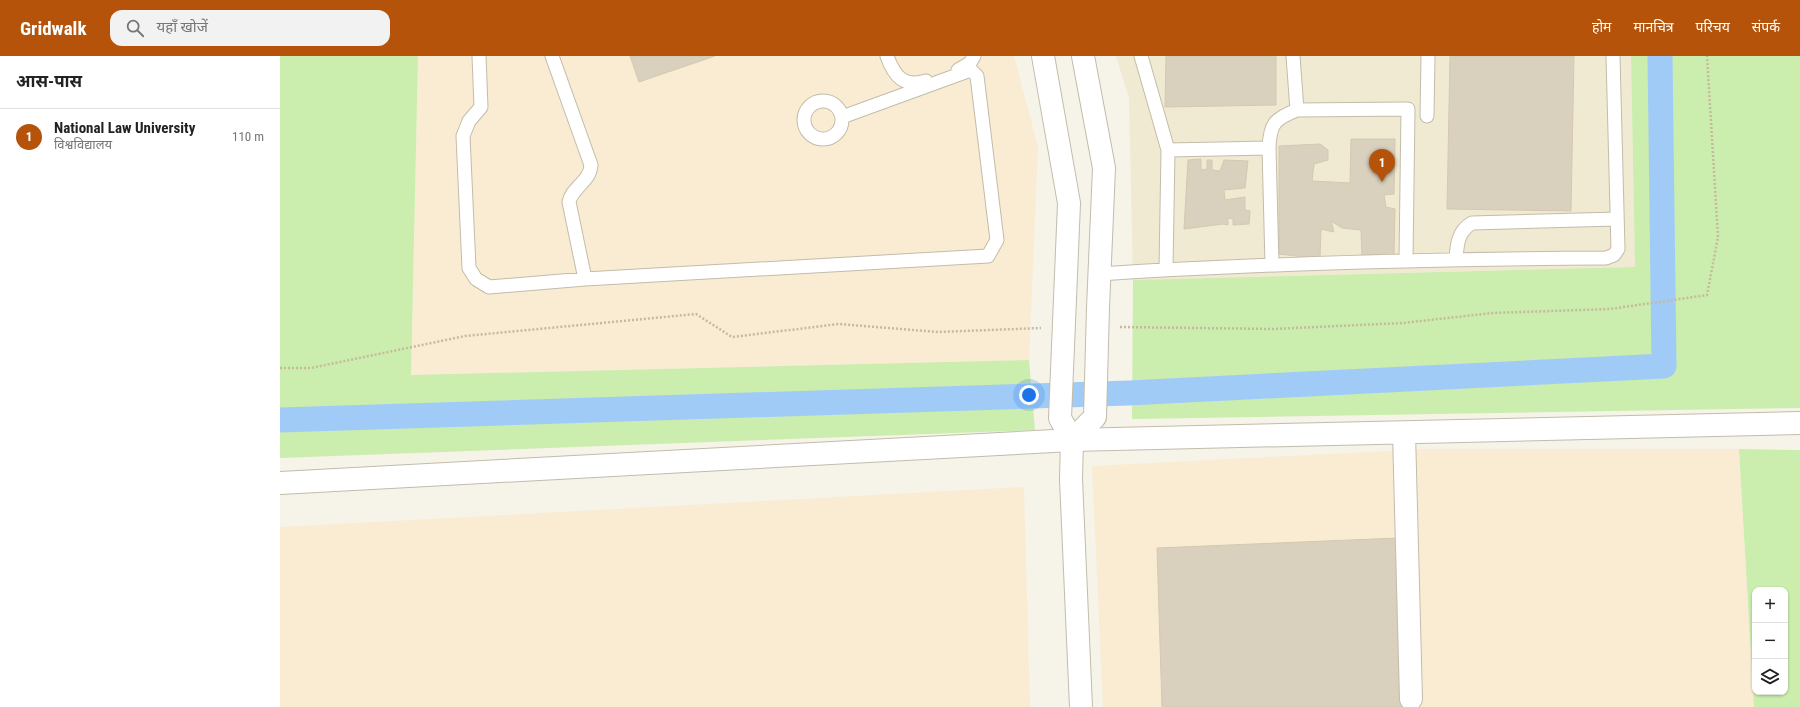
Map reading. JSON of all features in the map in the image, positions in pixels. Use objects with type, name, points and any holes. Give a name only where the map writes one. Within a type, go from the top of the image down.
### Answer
[{"type":"street","points":[[1043,56],[1069,203],[1060,418],[1072,440],[1071,479],[1081,707]]},
{"type":"street","points":[[1072,440],[1096,417],[1097,327],[1104,168],[1083,56]]},
{"type":"street","points":[[280,483],[1072,440],[1800,423]]},
{"type":"street","points":[[1404,433],[1411,699]]},
{"type":"lane","points":[[479,56],[481,107],[469,122],[464,136],[469,268],[476,279],[489,287],[584,279],[988,256],[998,240],[977,76],[971,70],[842,116]]},
{"type":"lane","points":[[552,56],[591,165],[588,177],[570,196],[569,202],[584,279]]},
{"type":"lane","points":[[887,56],[895,74],[902,80],[913,84],[964,68],[970,63],[974,56]]},
{"type":"lane","points":[[1141,56],[1168,150],[1166,269]]},
{"type":"lane","points":[[1293,56],[1297,110]]},
{"type":"lane","points":[[1427,116],[1428,56]]},
{"type":"lane","points":[[1099,274],[1272,264],[1456,259],[1606,258],[1614,255],[1618,249],[1612,56]]},
{"type":"lane","points":[[1272,264],[1269,148],[1270,130],[1275,122],[1284,115],[1297,110],[1408,109],[1406,260]]},
{"type":"lane","points":[[1168,150],[1269,148]]},
{"type":"lane","points":[[1456,259],[1459,239],[1462,232],[1472,223],[1617,219]]},
{"type":"path","points":[[1097,327],[1281,329],[1402,323],[1492,313],[1610,309],[1707,295],[1718,237],[1707,56]]},
{"type":"path","points":[[280,368],[312,368],[465,336],[696,314],[732,337],[838,324],[938,332],[1063,327]]},
{"type":"shaded area","points":[[418,56],[1014,56],[1038,147],[1029,360],[411,375]]},
{"type":"shaded area","points":[[1116,56],[1631,56],[1635,267],[1133,280],[1129,98]]},
{"type":"shaded area","points":[[1426,449],[1739,449],[1752,695],[1753,695],[1754,707],[1103,707],[1092,466]]},
{"type":"shaded area","points":[[1024,487],[1030,707],[280,707],[280,527]]},
{"type":"green space","points":[[280,56],[418,56],[411,375],[1029,360],[1035,430],[280,458]]},
{"type":"green space","points":[[1631,56],[1800,56],[1800,408],[1132,419],[1133,280],[1635,267]]},
{"type":"green space","points":[[1739,449],[1800,450],[1800,707],[1754,707],[1753,695],[1788,695],[1788,587],[1752,587],[1752,673]]},
{"type":"building","points":[[630,56],[715,56],[639,82]]},
{"type":"building","points":[[1166,56],[1276,56],[1276,105],[1165,107]]},
{"type":"building","points":[[1450,56],[1574,56],[1571,211],[1447,209]]},
{"type":"building","points":[[1351,139],[1395,139],[1394,194],[1384,195],[1386,207],[1395,209],[1394,256],[1362,258],[1361,230],[1342,228],[1331,221],[1334,232],[1321,229],[1320,259],[1279,254],[1279,146],[1320,144],[1328,150],[1328,160],[1314,164],[1312,181],[1350,183]]},
{"type":"building","points":[[1201,159],[1201,170],[1207,169],[1207,160],[1212,160],[1212,170],[1220,171],[1224,160],[1248,161],[1245,188],[1224,190],[1225,200],[1245,197],[1245,210],[1250,211],[1249,224],[1233,225],[1233,219],[1228,218],[1228,225],[1223,224],[1184,229],[1188,160]]},
{"type":"building","points":[[1398,538],[1404,707],[1162,707],[1157,548]]},
{"type":"waterway","points":[[280,420],[1129,393],[1664,366],[1660,56]]},
{"type":"place","name":"National Law University","points":[[1382,182]]}]
